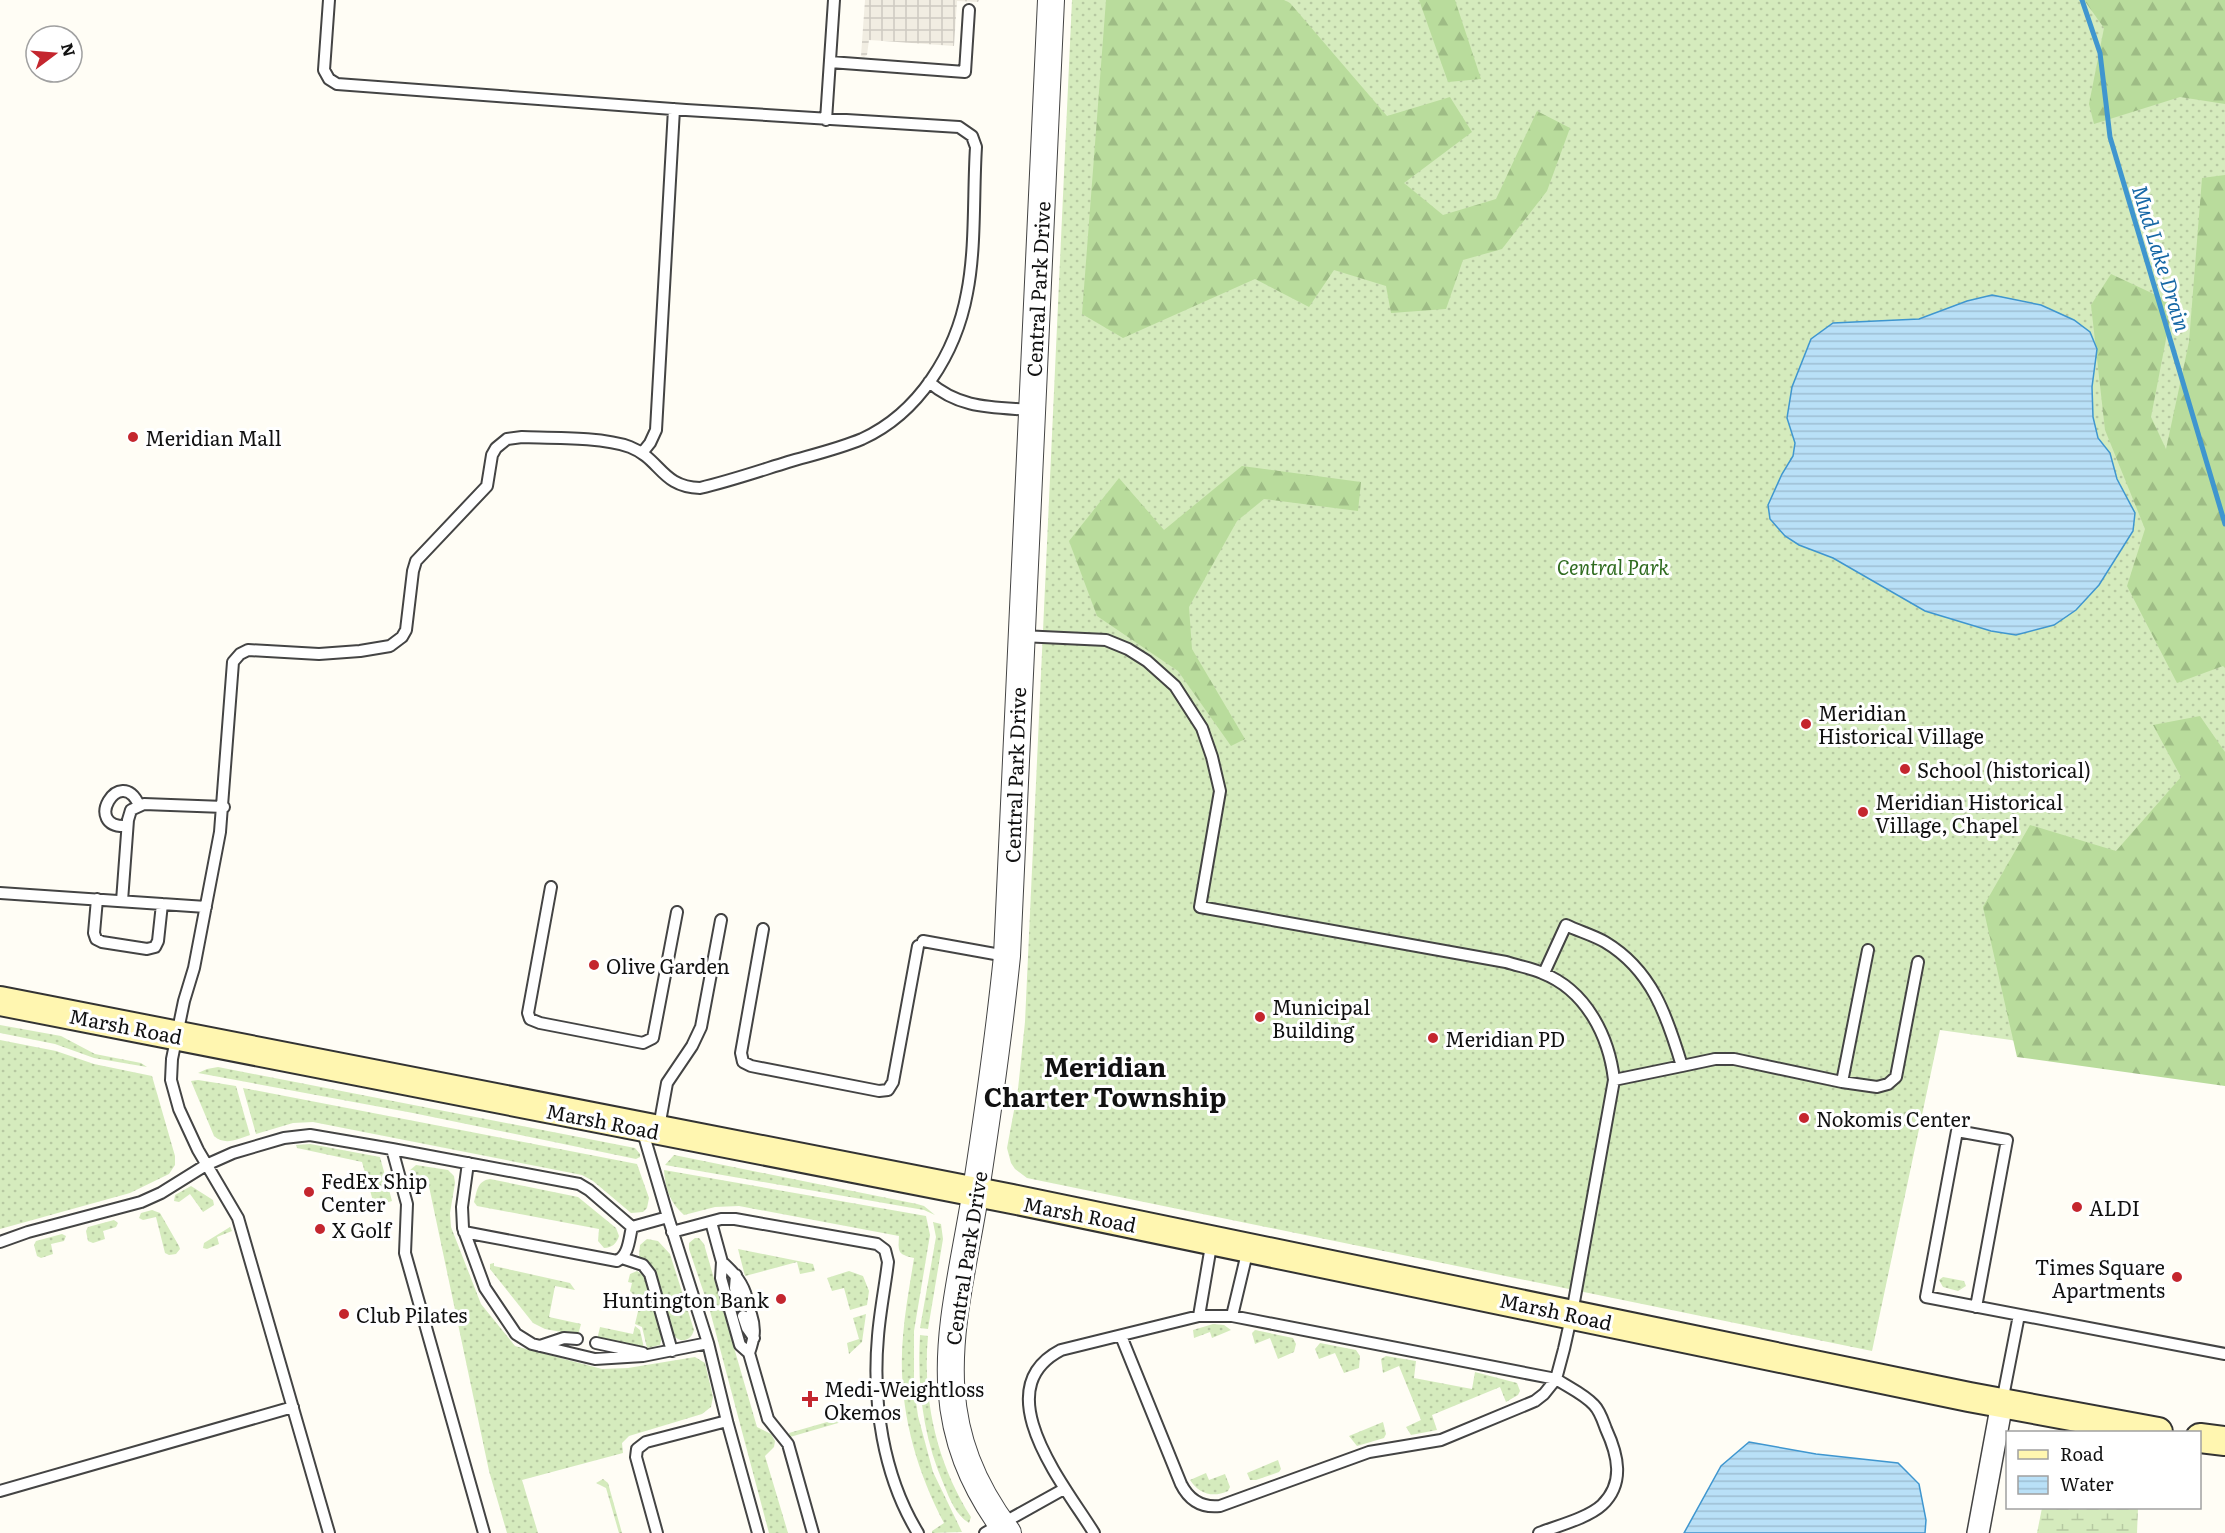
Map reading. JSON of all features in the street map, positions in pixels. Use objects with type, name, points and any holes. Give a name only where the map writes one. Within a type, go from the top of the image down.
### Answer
[{"type":"main road","name":"Marsh Road","points":[[0,1001],[976,1192],[2002,1403],[2153,1431]]},
{"type":"main road","points":[[2201,1438],[2225,1441]]},
{"type":"street","name":"Central Park Drive","points":[[998,1530],[966,1458],[958,1434],[950,1379],[953,1323],[998,1049],[1006,956],[1051,0]]},
{"type":"street","points":[[1978,1533],[2002,1403]]},
{"type":"lane","points":[[329,0],[324,70],[328,79],[337,84],[675,110],[959,127],[968,132],[975,141],[968,290],[956,332],[929,382],[909,406],[894,419],[860,440],[710,486],[690,488],[676,484],[642,453],[631,448],[608,443],[522,437],[507,440],[501,443],[492,455],[487,486],[416,561],[412,571],[406,630],[396,642],[383,649],[319,654],[248,650],[240,654],[233,662],[224,807],[194,968],[177,1035],[171,1066],[171,1080],[188,1129],[206,1165],[238,1218],[329,1533]]},
{"type":"lane","points":[[826,120],[834,0]]},
{"type":"lane","points":[[830,62],[965,72],[969,10]]},
{"type":"lane","points":[[642,453],[656,430],[675,110]]},
{"type":"lane","points":[[929,382],[948,397],[969,404],[1031,410]]},
{"type":"lane","points":[[1020,636],[1106,640],[1128,649],[1147,661],[1174,686],[1202,728],[1220,791],[1200,907],[1506,962],[1544,973],[1572,991],[1593,1015],[1606,1041],[1614,1080],[1572,1313],[1556,1378],[1544,1394],[1535,1401],[1440,1440],[1369,1452],[1220,1506],[1206,1506],[1192,1499],[1181,1484],[1122,1336]]},
{"type":"lane","points":[[127,826],[114,824],[109,820],[106,815],[106,802],[110,796],[121,792],[133,795],[139,805]]},
{"type":"lane","points":[[122,901],[127,826],[131,810],[139,805],[224,807]]},
{"type":"lane","points":[[551,887],[528,1013],[530,1018],[540,1023],[643,1043],[653,1038],[677,912]]},
{"type":"lane","points":[[0,893],[206,907]]},
{"type":"lane","points":[[97,899],[94,933],[96,939],[147,949],[155,947],[158,941],[162,904]]},
{"type":"lane","points":[[721,920],[701,1028],[692,1046],[666,1083],[650,1129],[672,1232],[708,1343],[758,1533]]},
{"type":"lane","points":[[1544,973],[1566,926],[1604,942],[1632,962],[1657,996],[1670,1025],[1682,1066]]},
{"type":"lane","points":[[763,929],[741,1053],[743,1062],[751,1066],[879,1091],[888,1090],[893,1082],[920,944],[1006,956]]},
{"type":"lane","points":[[1842,1082],[1868,951]]},
{"type":"lane","points":[[1614,1080],[1715,1059],[1734,1059],[1842,1082],[1877,1086],[1888,1084],[1896,1077],[1918,962]]},
{"type":"lane","points":[[1976,1307],[2007,1140],[1957,1131],[1926,1297],[1976,1307],[2225,1354]]},
{"type":"lane","points":[[0,1242],[28,1232],[141,1202],[161,1193],[206,1165],[233,1153],[300,1135],[392,1149],[579,1184],[632,1227]]},
{"type":"lane","points":[[392,1149],[407,1204],[405,1252],[484,1533]]},
{"type":"lane","points":[[468,1163],[461,1214],[464,1232],[485,1288],[516,1334],[540,1346],[596,1359],[652,1355],[708,1343]]},
{"type":"lane","points":[[632,1227],[668,1217]]},
{"type":"lane","points":[[672,1232],[711,1222],[735,1219],[877,1244],[885,1250],[888,1262],[876,1365],[881,1422],[896,1488],[918,1533]]},
{"type":"lane","points":[[711,1222],[722,1262],[721,1278],[740,1345],[749,1353],[768,1419],[788,1444],[813,1533]]},
{"type":"lane","points":[[622,1258],[626,1252],[632,1227]]},
{"type":"lane","points":[[464,1232],[611,1260],[622,1258],[643,1266],[650,1274],[672,1351]]},
{"type":"lane","points":[[1199,1316],[1212,1240]]},
{"type":"lane","points":[[1232,1317],[1248,1247]]},
{"type":"lane","points":[[722,1262],[736,1274],[743,1285],[743,1301]]},
{"type":"lane","points":[[747,1315],[747,1328],[754,1338],[749,1353]]},
{"type":"lane","points":[[2002,1403],[2019,1315]]},
{"type":"lane","points":[[1094,1533],[1048,1462],[1036,1434],[1028,1402],[1031,1383],[1040,1366],[1061,1350],[1199,1316],[1232,1317],[1556,1378],[1587,1399],[1597,1409],[1614,1446],[1618,1469],[1608,1499],[1595,1511],[1539,1533]]},
{"type":"lane","points":[[540,1346],[564,1338],[577,1340]]},
{"type":"lane","points":[[596,1343],[652,1355]]},
{"type":"lane","points":[[0,1491],[293,1407]]},
{"type":"lane","points":[[657,1533],[636,1458],[637,1449],[646,1442],[727,1421]]},
{"type":"lane","points":[[998,1530],[1064,1489]]},
{"type":"green space","name":"Central Park","points":[[1072,0],[2225,0],[2225,1070],[1940,1030],[1872,1351],[1027,1178],[1015,1169],[1007,1148],[1018,1089],[1025,1022]]},
{"type":"green space","points":[[1106,0],[1284,0],[1290,3],[1387,116],[1450,97],[1472,132],[1404,183],[1443,215],[1496,199],[1537,111],[1570,128],[1547,191],[1502,249],[1463,260],[1446,309],[1391,313],[1386,286],[1334,270],[1309,307],[1255,279],[1123,338],[1082,314]]},
{"type":"green space","points":[[1419,0],[1455,0],[1481,79],[1448,82]]},
{"type":"green space","points":[[2084,0],[2225,0],[2225,104],[2180,97],[2094,124],[2089,104],[2104,28]]},
{"type":"green space","points":[[2225,175],[2225,668],[2223,666],[2177,683],[2127,586],[2145,529],[2105,430],[2091,305],[2111,274],[2173,303],[2151,417],[2166,449],[2189,342],[2202,178]]},
{"type":"green space","points":[[1242,466],[1361,482],[1358,511],[1264,499],[1237,521],[1189,607],[1192,649],[1245,739],[1231,746],[1178,671],[1097,616],[1069,541],[1119,478],[1164,530]]},
{"type":"green space","points":[[2200,716],[2225,752],[2225,1086],[2017,1057],[1983,907],[2030,825],[2116,851],[2181,777],[2153,725]]},
{"type":"green space","points":[[0,1025],[61,1036],[95,1054],[141,1063],[147,1067],[94,1058],[55,1044],[0,1033]]},
{"type":"green space","points":[[0,1040],[56,1051],[94,1064],[152,1076],[175,1156],[175,1165],[169,1174],[130,1193],[0,1229]]},
{"type":"green space","points":[[218,1067],[635,1148],[640,1157],[636,1159],[413,1113],[198,1073]]},
{"type":"green space","points":[[191,1081],[236,1086],[250,1135],[227,1141],[214,1136]]},
{"type":"green space","points":[[243,1088],[637,1164],[649,1198],[647,1208],[643,1212],[631,1213],[593,1181],[582,1175],[313,1122],[293,1123],[256,1134]]},
{"type":"green space","points":[[310,1144],[380,1157],[392,1201],[367,1208],[366,1203],[373,1201],[362,1162],[297,1148],[296,1145]]},
{"type":"green space","points":[[674,1155],[917,1204],[924,1206],[935,1215],[924,1210],[665,1165]]},
{"type":"green space","points":[[416,1165],[448,1170],[454,1176],[450,1213],[451,1227],[481,1304],[515,1346],[602,1369],[628,1368],[695,1357],[705,1363],[713,1397],[711,1407],[702,1414],[629,1436],[622,1443],[623,1453],[522,1480],[538,1533],[507,1533],[489,1471],[427,1177],[410,1181],[409,1171]]},
{"type":"green space","points":[[664,1170],[926,1216],[930,1235],[914,1331],[914,1388],[918,1416],[933,1472],[962,1532],[932,1533],[944,1523],[924,1479],[910,1433],[905,1409],[902,1361],[905,1316],[914,1258],[900,1252],[899,1236],[739,1206],[715,1207],[684,1215],[669,1195]]},
{"type":"green space","points":[[490,1179],[578,1197],[616,1228],[618,1239],[612,1246],[604,1248],[598,1241],[599,1229],[477,1206],[474,1202],[478,1187],[482,1182]]},
{"type":"green space","points":[[191,1186],[213,1200],[214,1205],[203,1212],[190,1194],[179,1202],[174,1201],[175,1195]]},
{"type":"green space","points":[[152,1210],[160,1213],[179,1246],[180,1249],[176,1254],[165,1253],[156,1217],[143,1220],[139,1218],[141,1213]]},
{"type":"green space","points":[[114,1220],[118,1223],[116,1227],[103,1231],[105,1239],[93,1243],[88,1241],[86,1231],[88,1227]]},
{"type":"green space","points":[[933,1222],[941,1224],[943,1239],[928,1329],[920,1328],[936,1237]]},
{"type":"green space","points":[[230,1227],[232,1231],[217,1237],[219,1244],[207,1249],[203,1248],[204,1243]]},
{"type":"green space","points":[[62,1234],[66,1236],[64,1241],[51,1244],[53,1254],[41,1258],[37,1256],[34,1245],[36,1241]]},
{"type":"green space","points":[[699,1238],[704,1244],[757,1427],[771,1434],[775,1441],[774,1447],[765,1456],[788,1533],[769,1533],[710,1311],[689,1249],[689,1243]]},
{"type":"green space","points":[[647,1239],[658,1241],[670,1254],[694,1330],[688,1339],[679,1340],[673,1335],[657,1277],[639,1256],[640,1245]]},
{"type":"green space","points":[[738,1249],[813,1264],[815,1271],[800,1274],[797,1262],[745,1276]]},
{"type":"green space","points":[[494,1263],[494,1266],[570,1283],[575,1290],[555,1286],[549,1317],[581,1324],[578,1335],[545,1329],[533,1323],[490,1269],[490,1264]]},
{"type":"green space","points":[[637,1271],[645,1276],[662,1337],[660,1345],[647,1348],[642,1327],[635,1324],[640,1303],[633,1301],[633,1294],[630,1291],[632,1283],[628,1282],[630,1274]]},
{"type":"green space","points":[[849,1271],[863,1276],[869,1291],[867,1305],[850,1310],[844,1288],[832,1291],[827,1278]]},
{"type":"green space","points":[[1943,1277],[1964,1281],[1966,1286],[1958,1291],[1943,1287],[1939,1280]]},
{"type":"green space","points":[[866,1314],[862,1342],[849,1354],[847,1343],[859,1339],[853,1318]]},
{"type":"green space","points":[[1213,1324],[1224,1325],[1231,1330],[1212,1338],[1210,1332],[1194,1338],[1193,1330]]},
{"type":"green space","points":[[635,1326],[640,1330],[644,1348],[597,1340],[600,1327],[633,1334]]},
{"type":"green space","points":[[1255,1330],[1293,1338],[1296,1344],[1294,1352],[1278,1359],[1270,1338],[1255,1344],[1252,1333]]},
{"type":"green space","points":[[920,1335],[928,1336],[927,1383],[934,1430],[949,1475],[971,1517],[969,1523],[960,1516],[951,1502],[926,1430],[921,1393]]},
{"type":"green space","points":[[1320,1343],[1356,1350],[1360,1356],[1359,1368],[1344,1373],[1335,1353],[1319,1359],[1315,1349]]},
{"type":"green space","points":[[1386,1356],[1416,1361],[1414,1378],[1472,1389],[1475,1372],[1517,1383],[1520,1391],[1518,1395],[1506,1402],[1500,1387],[1432,1415],[1437,1430],[1411,1435],[1406,1427],[1421,1420],[1399,1366],[1383,1373],[1381,1359]]},
{"type":"green space","points":[[841,1406],[845,1421],[790,1437],[789,1433],[841,1418],[838,1407]]},
{"type":"green space","points":[[1383,1422],[1386,1434],[1384,1438],[1357,1446],[1349,1436]]},
{"type":"green space","points":[[1278,1460],[1281,1469],[1279,1472],[1250,1480],[1247,1473]]},
{"type":"green space","points":[[1206,1473],[1209,1480],[1225,1474],[1230,1487],[1228,1491],[1217,1494],[1207,1493],[1198,1489],[1190,1480]]},
{"type":"green space","points":[[603,1479],[608,1483],[622,1533],[619,1533],[606,1488],[596,1483]]},
{"type":"green space","points":[[2042,1509],[2138,1509],[2137,1533],[2037,1533]]},
{"type":"shaded area","points":[[865,0],[979,0],[978,2],[957,1],[954,46],[869,40],[867,55],[864,57],[861,56]]},
{"type":"water","points":[[1992,295],[2041,305],[2074,320],[2090,332],[2097,349],[2092,387],[2093,417],[2098,438],[2110,453],[2117,479],[2135,513],[2133,531],[2099,585],[2076,610],[2054,625],[2016,635],[1991,631],[1925,611],[1833,558],[1799,545],[1785,536],[1770,519],[1768,505],[1793,456],[1795,443],[1787,418],[1792,387],[1811,339],[1833,323],[1919,319],[1967,301]]},
{"type":"water","points":[[1749,1442],[1816,1454],[1898,1463],[1919,1484],[1926,1520],[1925,1533],[1684,1533],[1721,1466]]},
{"type":"waterway","name":"Mud Lake Drain","points":[[2082,0],[2100,53],[2110,137],[2225,524]]},
{"type":"place","name":"Meridian Mall","points":[[133,437]]},
{"type":"place","name":"Meridian Historical Village","points":[[1806,724]]},
{"type":"place","name":"School (historical)","points":[[1905,769]]},
{"type":"place","name":"Meridian Historical Village, Chapel","points":[[1863,812]]},
{"type":"place","name":"Olive Garden","points":[[594,965]]},
{"type":"place","name":"Municipal Building","points":[[1260,1017]]},
{"type":"place","name":"Meridian PD","points":[[1433,1038]]},
{"type":"place","name":"Nokomis Center","points":[[1804,1118]]},
{"type":"place","name":"FedEx Ship Center","points":[[309,1192]]},
{"type":"place","name":"ALDI","points":[[2077,1207]]},
{"type":"place","name":"X Golf","points":[[320,1229]]},
{"type":"place","name":"Times Square Apartments","points":[[2177,1277]]},
{"type":"place","name":"Huntington Bank","points":[[781,1299]]},
{"type":"place","name":"Club Pilates","points":[[344,1314]]},
{"type":"place","name":"Medi-Weightloss Okemos","points":[[810,1399]]},
{"type":"district","name":"Meridian Charter Township","points":[[1105,1080]]}]
